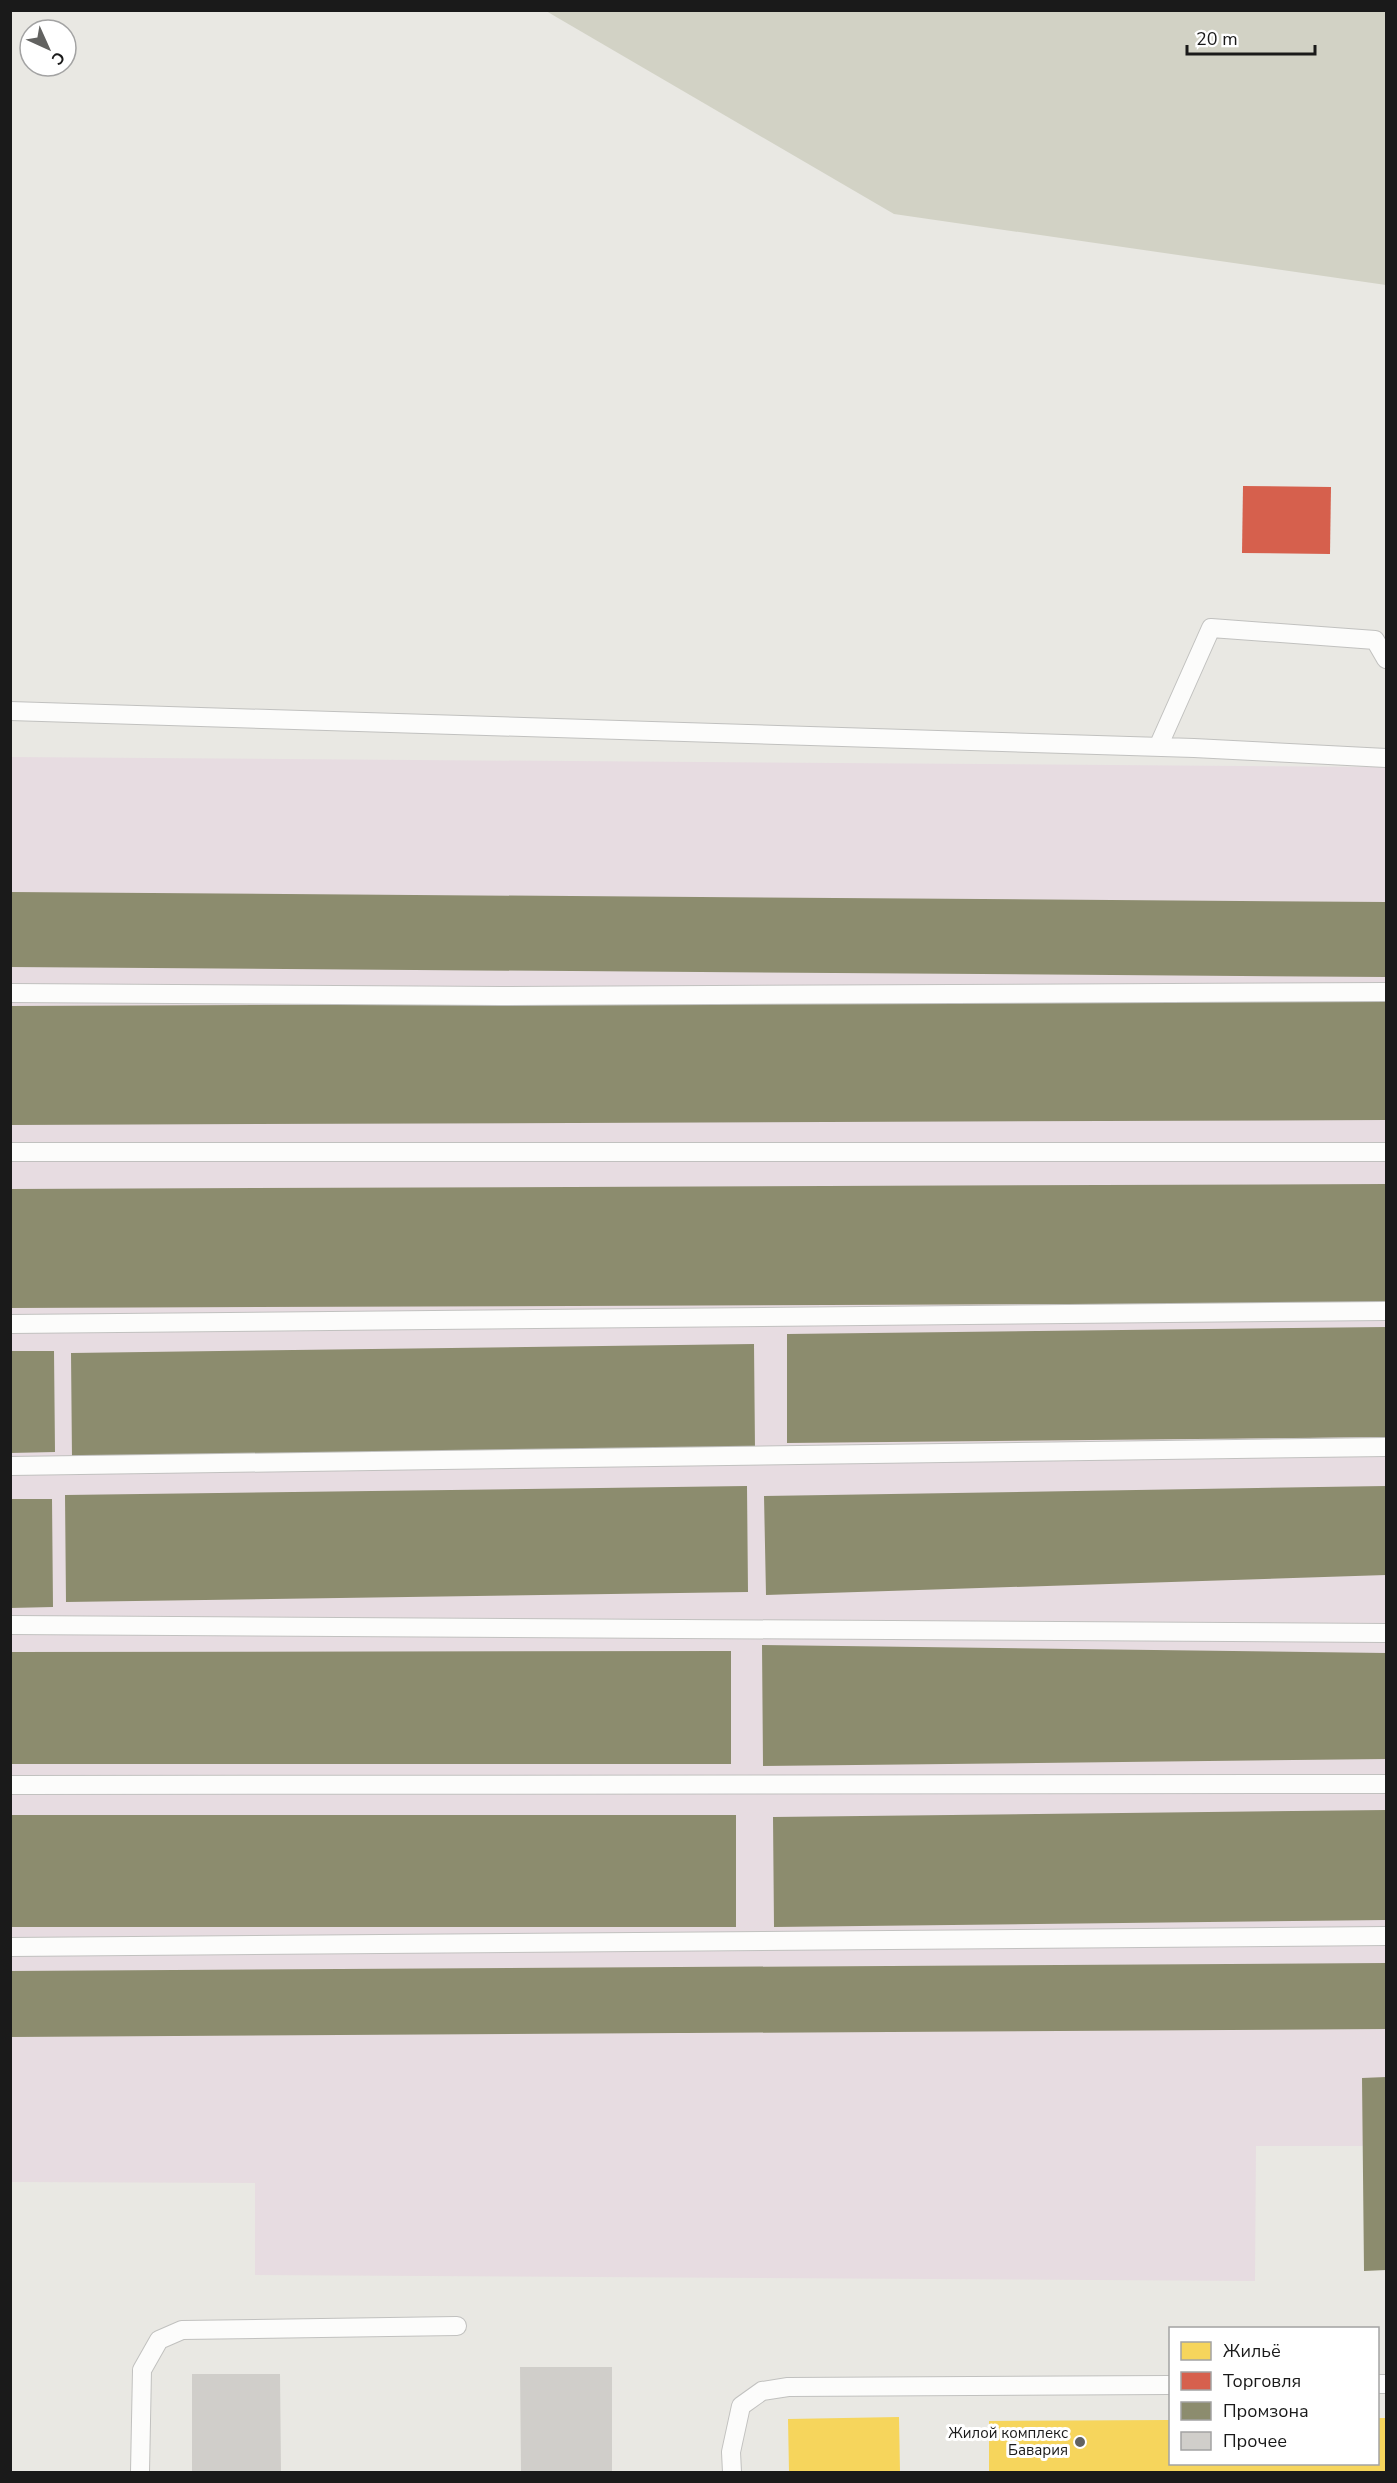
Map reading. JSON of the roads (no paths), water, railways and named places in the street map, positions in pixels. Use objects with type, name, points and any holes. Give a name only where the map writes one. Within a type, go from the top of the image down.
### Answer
[{"type":"lane","points":[[1158,747],[1211,628],[1375,640],[1386,659]]},
{"type":"lane","points":[[10,711],[1158,747],[1386,758]]},
{"type":"lane","points":[[10,993],[501,996],[1386,992]]},
{"type":"lane","points":[[10,1152],[1386,1152]]},
{"type":"lane","points":[[10,1324],[1386,1311]]},
{"type":"lane","points":[[10,1466],[1386,1447]]},
{"type":"lane","points":[[10,1625],[1386,1633]]},
{"type":"lane","points":[[10,1785],[1386,1784]]},
{"type":"lane","points":[[10,1947],[1386,1936]]},
{"type":"lane","points":[[140,2472],[142,2370],[159,2340],[182,2330],[457,2326]]},
{"type":"lane","points":[[732,2472],[731,2452],[741,2406],[762,2391],[788,2387],[1169,2385]]},
{"type":"place","name":"Жилой комплекс Бавария","points":[[1080,2442]]}]
